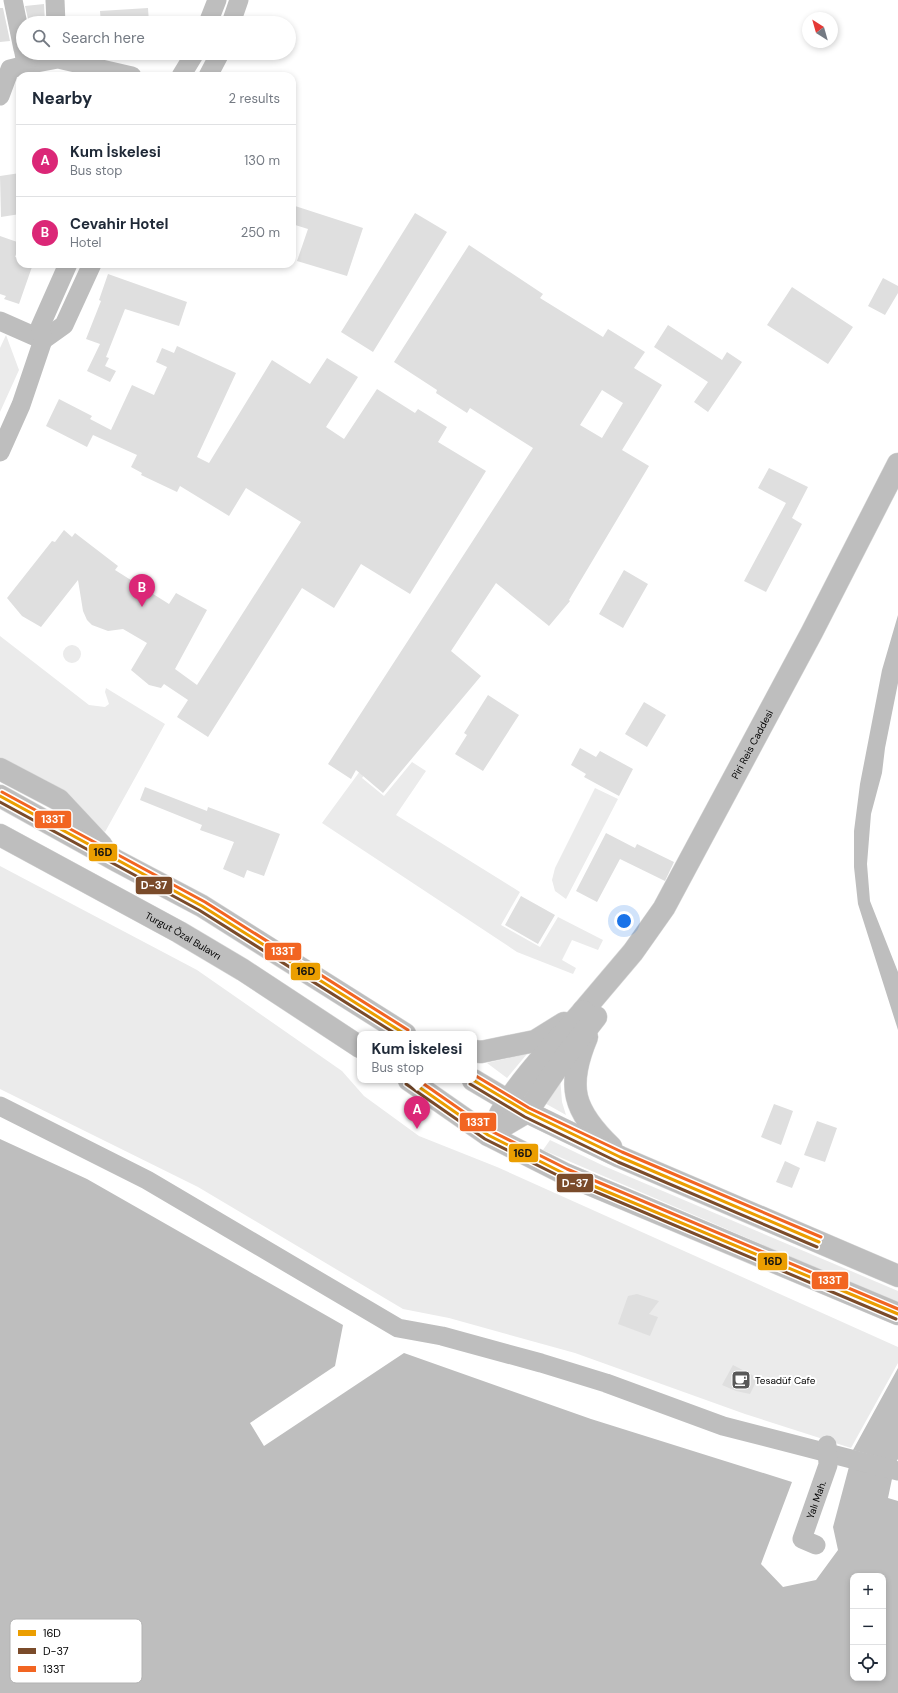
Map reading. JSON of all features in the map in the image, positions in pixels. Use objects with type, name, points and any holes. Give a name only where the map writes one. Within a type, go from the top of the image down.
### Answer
[{"type":"main road","name":"Piri Reis Caddesi","points":[[590,1014],[664,908],[812,632],[898,464]]},
{"type":"main road","name":"Piri Reis Caddesi","points":[[590,1014],[677,913],[745,777],[898,484]]},
{"type":"main road","points":[[0,769],[58,800],[117,861]]},
{"type":"main road","points":[[0,796],[202,906],[400,1031]]},
{"type":"main road","name":"Turgut Özal Bulavrı","points":[[0,834],[178,932],[243,970],[357,1045]]},
{"type":"main road","points":[[477,1051],[482,1052],[535,1041],[590,1014]]},
{"type":"main road","points":[[488,1135],[507,1101],[590,1014]]},
{"type":"main road","points":[[488,1135],[527,1112],[564,1058],[590,1014]]},
{"type":"main road","points":[[590,1014],[575,1078],[578,1102],[586,1119],[595,1132],[620,1157]]},
{"type":"main road","points":[[477,1082],[527,1112],[620,1157],[898,1276]]},
{"type":"main road","points":[[413,1083],[488,1135],[565,1174],[898,1314]]},
{"type":"street","points":[[13,0],[16,16]]},
{"type":"street","points":[[55,0],[56,16]]},
{"type":"street","points":[[211,16],[217,0]]},
{"type":"street","points":[[233,16],[239,0]]},
{"type":"street","points":[[0,96],[10,69],[20,60]]},
{"type":"street","points":[[73,60],[117,72]]},
{"type":"street","points":[[183,72],[191,60]]},
{"type":"street","points":[[210,72],[216,60]]},
{"type":"street","points":[[0,452],[21,405],[43,340],[40,327],[66,268]]},
{"type":"street","points":[[43,340],[64,325],[90,268]]},
{"type":"street","points":[[0,321],[43,340]]},
{"type":"street","points":[[0,1106],[147,1180],[398,1328],[442,1336],[541,1363],[606,1383],[723,1426],[827,1449],[849,1458],[898,1471]]},
{"type":"street","name":"Yalı Mah.","points":[[816,1544],[802,1539],[828,1465],[827,1449]]},
{"type":"shaded area","points":[[6,335],[19,370],[0,412],[0,348]]},
{"type":"shaded area","points":[[898,615],[898,683],[885,748],[882,773],[871,814],[867,864],[870,901],[898,972],[898,1030],[858,904],[854,867],[854,831],[860,784],[882,670]]},
{"type":"shaded area","points":[[0,636],[89,705],[105,707],[109,704],[105,692],[106,688],[165,724],[105,832],[78,811],[0,759]]},
{"type":"shaded area","points":[[72,645],[78,648],[81,654],[78,660],[72,663],[66,660],[63,654],[66,648]]},
{"type":"shaded area","points":[[374,752],[379,756],[362,778],[384,796],[412,762],[426,771],[396,815],[520,892],[501,925],[540,947],[558,917],[603,940],[598,950],[572,940],[562,960],[576,968],[573,974],[517,952],[322,823]]},
{"type":"shaded area","points":[[595,788],[618,799],[566,899],[555,891],[552,880],[555,868]]},
{"type":"shaded area","points":[[0,866],[197,970],[342,1071],[364,1096],[419,1136],[497,1167],[898,1347],[898,1363],[851,1448],[745,1414],[575,1353],[449,1318],[403,1309],[198,1187],[0,1089]]},
{"type":"shaded area","points":[[527,1054],[507,1078],[487,1063]]},
{"type":"shaded area","points":[[560,1077],[562,1102],[566,1115],[541,1101]]},
{"type":"shaded area","points":[[0,1139],[87,1179],[343,1325],[335,1366],[250,1423],[264,1446],[404,1353],[591,1419],[792,1482],[761,1564],[783,1587],[816,1580],[838,1550],[833,1527],[850,1463],[893,1474],[888,1498],[898,1501],[898,1693],[0,1693]]},
{"type":"shaded area","points":[[550,1140],[604,1166],[898,1291],[898,1303],[543,1150]]},
{"type":"shaded area","points":[[898,1368],[898,1459],[896,1462],[853,1450]]},
{"type":"building","points":[[44,4],[45,16],[27,16],[25,6]]},
{"type":"building","points":[[0,8],[3,8],[10,41],[0,42]]},
{"type":"building","points":[[148,8],[149,16],[100,16],[100,11]]},
{"type":"building","points":[[16,174],[16,215],[1,217],[0,176]]},
{"type":"building","points":[[296,206],[363,228],[347,276],[297,261],[308,229],[296,225]]},
{"type":"building","points":[[415,213],[447,232],[373,352],[341,332]]},
{"type":"building","points":[[0,236],[16,242],[16,268],[32,268],[19,304],[4,299],[6,296],[0,294]]},
{"type":"building","points":[[469,245],[543,294],[540,298],[603,337],[608,329],[645,352],[634,368],[662,385],[622,450],[649,466],[569,600],[570,601],[549,626],[496,583],[451,651],[481,676],[383,793],[356,770],[351,779],[328,764],[533,448],[470,408],[467,413],[436,393],[437,390],[394,362]],"holes":[[[602,390],[623,403],[602,438],[580,425]]]},
{"type":"building","points":[[108,274],[187,302],[179,326],[125,309],[106,357],[109,358],[105,366],[116,371],[110,382],[87,371],[100,344],[86,339],[101,301],[99,300]]},
{"type":"building","points":[[883,278],[898,286],[898,293],[885,315],[868,306]]},
{"type":"building","points":[[792,287],[853,327],[828,364],[767,325]]},
{"type":"building","points":[[668,325],[722,360],[727,352],[742,362],[708,412],[694,402],[708,382],[654,347]]},
{"type":"building","points":[[177,346],[236,373],[197,457],[209,463],[272,360],[310,384],[327,358],[358,377],[326,427],[344,439],[377,389],[415,413],[418,409],[447,427],[438,442],[486,471],[410,594],[361,564],[334,608],[302,588],[208,737],[177,717],[188,700],[164,684],[161,688],[149,685],[131,670],[147,643],[123,629],[108,631],[92,625],[87,620],[83,611],[78,580],[41,627],[22,616],[7,598],[52,541],[55,542],[64,530],[72,537],[75,533],[118,566],[115,570],[169,604],[176,593],[207,610],[175,669],[197,685],[301,522],[246,488],[229,516],[180,486],[177,492],[141,475],[142,473],[131,467],[137,455],[93,435],[87,447],[46,426],[59,399],[92,416],[90,419],[111,430],[132,385],[154,395],[167,367],[156,362],[162,348],[174,353]]},
{"type":"building","points":[[769,468],[808,487],[792,518],[802,524],[766,592],[744,581],[786,503],[758,488]]},
{"type":"building","points":[[624,570],[648,584],[623,628],[599,614]]},
{"type":"building","points":[[488,695],[519,715],[483,771],[455,754],[467,735],[464,733]]},
{"type":"building","points":[[644,702],[666,715],[647,747],[625,734]]},
{"type":"building","points":[[580,748],[596,757],[600,751],[633,769],[619,796],[584,777],[586,774],[571,765]]},
{"type":"building","points":[[145,787],[207,811],[208,807],[280,834],[264,876],[247,870],[244,878],[223,869],[234,842],[200,830],[202,825],[140,800]]},
{"type":"building","points":[[606,833],[635,848],[637,844],[674,862],[665,881],[620,859],[597,902],[576,891]]},
{"type":"building","points":[[521,896],[555,915],[538,944],[505,925]]},
{"type":"building","points":[[774,1104],[793,1111],[781,1145],[761,1137]]},
{"type":"building","points":[[817,1121],[837,1128],[825,1162],[804,1155]]},
{"type":"building","points":[[785,1161],[800,1168],[792,1188],[776,1182]]},
{"type":"building","points":[[637,1294],[659,1301],[649,1314],[658,1317],[650,1336],[618,1324],[628,1296]]},
{"type":"building","points":[[733,1365],[758,1378],[750,1394],[736,1391],[722,1385]]},
{"type":"transit line","name":"133T","points":[[2,792],[205,902],[408,1030]]},
{"type":"transit line","name":"16D","points":[[0,796],[202,906],[400,1031]]},
{"type":"transit line","name":"D-37","points":[[0,802],[199,910],[391,1031]]},
{"type":"transit line","name":"133T","points":[[477,1077],[529,1108],[622,1152],[821,1237]]},
{"type":"transit line","name":"16D","points":[[477,1082],[527,1112],[620,1157],[819,1242]]},
{"type":"transit line","name":"16D","points":[[413,1083],[488,1135],[565,1174],[898,1314]]},
{"type":"transit line","name":"133T","points":[[422,1083],[491,1131],[567,1169],[898,1309]]},
{"type":"transit line","name":"D-37","points":[[406,1084],[485,1139],[563,1178],[896,1319]]},
{"type":"transit line","name":"D-37","points":[[470,1084],[525,1117],[618,1162],[817,1247]]},
{"type":"place","name":"Cevahir Hotel","points":[[142,607]]},
{"type":"place","name":"Kum İskelesi","points":[[417,1129]]},
{"type":"place","name":"Tesadüf Cafe","points":[[741,1380]]}]
